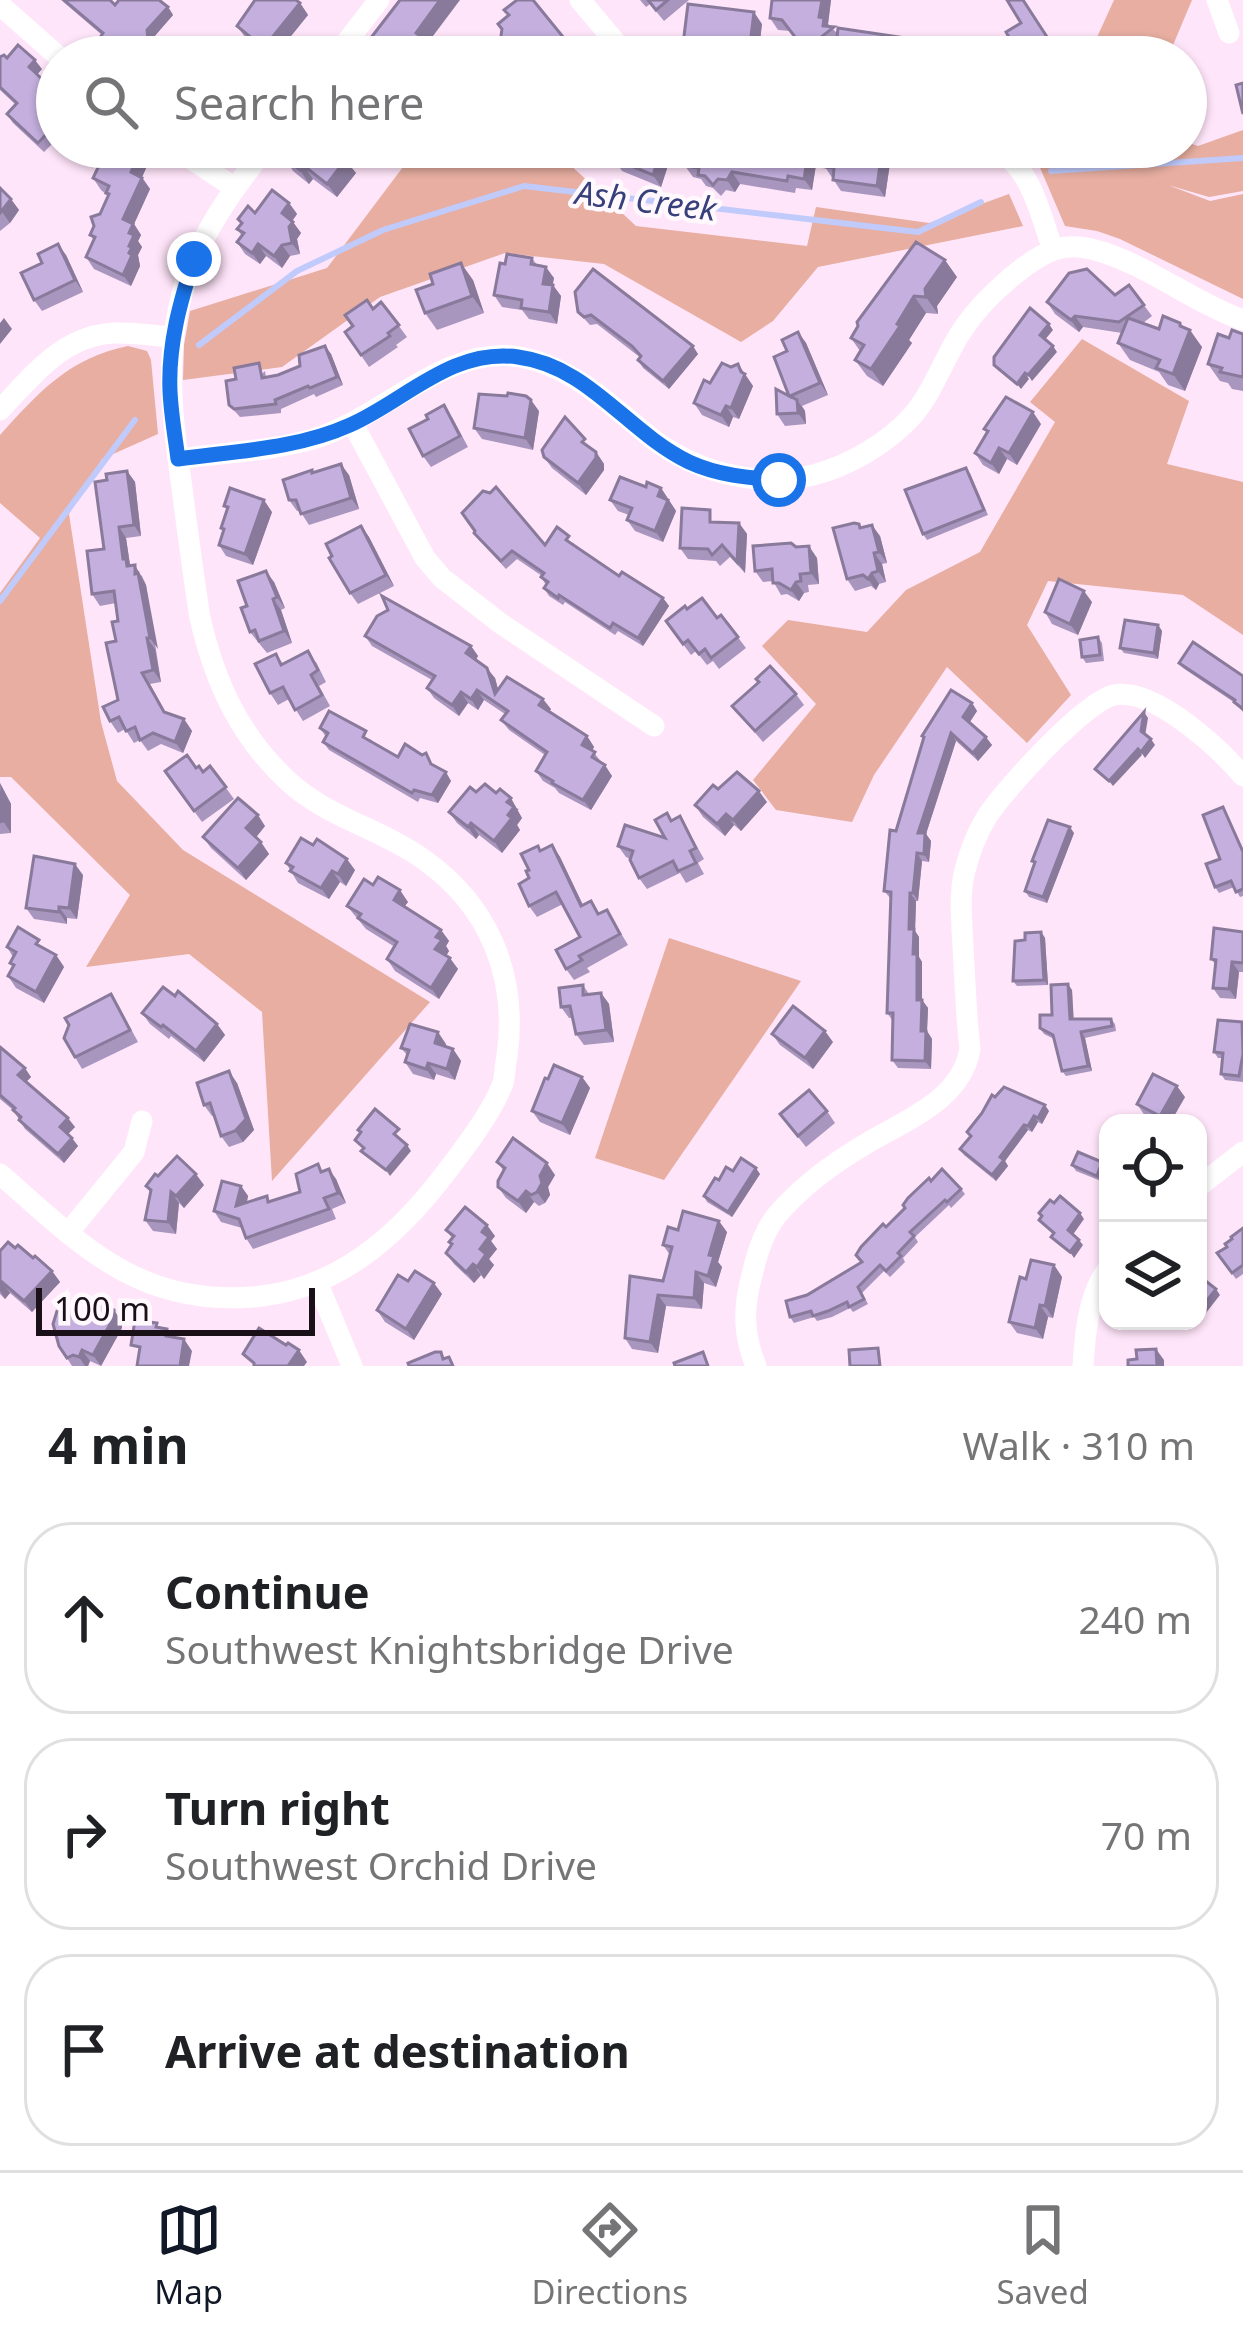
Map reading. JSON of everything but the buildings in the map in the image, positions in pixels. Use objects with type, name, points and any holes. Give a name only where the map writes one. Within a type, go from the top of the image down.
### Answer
[{"type":"street","points":[[351,36],[379,0]]},
{"type":"street","points":[[580,0],[610,36]]},
{"type":"street","points":[[1217,0],[1229,33]]},
{"type":"street","points":[[0,5],[36,37]]},
{"type":"street","points":[[205,168],[235,188]]},
{"type":"street","points":[[0,1174],[68,1233],[116,1268],[143,1281],[188,1295],[260,1297],[319,1284],[380,1246],[418,1209],[471,1139],[503,1083],[511,1027],[507,982],[493,937],[465,897],[426,860],[307,797],[273,766],[244,731],[214,675],[206,648],[170,394],[173,337],[194,259],[250,168]]},
{"type":"street","points":[[1018,168],[1032,190],[1053,250]]},
{"type":"street","points":[[178,459],[311,439],[353,424],[448,367],[515,356],[554,365],[585,383],[654,440],[689,462],[748,478],[779,480],[814,475],[884,441],[911,417],[932,388],[962,330],[984,302],[1008,278],[1053,250],[1069,246],[1097,250],[1243,320]]},
{"type":"street","points":[[0,410],[61,349],[80,340],[119,333],[173,337]]},
{"type":"street","points":[[353,424],[419,547],[442,578],[500,623],[654,726]]},
{"type":"street","points":[[756,1366],[745,1326],[746,1298],[760,1244],[775,1218],[808,1183],[936,1102],[967,1066],[970,1048],[960,894],[987,816],[1034,760],[1090,709],[1113,695],[1138,696],[1178,718],[1243,776]]},
{"type":"street","points":[[68,1233],[134,1152],[142,1121]]},
{"type":"street","points":[[1207,1180],[1243,1152]]},
{"type":"street","points":[[319,1284],[352,1366]]},
{"type":"street","points":[[1083,1366],[1099,1285]]},
{"type":"shaded area","points":[[1114,0],[1192,0],[1177,36],[1098,36]]},
{"type":"shaded area","points":[[1243,130],[1243,191],[1209,197],[1168,185],[1210,201],[1243,194],[1243,299],[1120,239],[1065,226],[1040,168],[1207,168],[1207,143]]},
{"type":"shaded area","points":[[402,168],[574,168],[636,226],[807,246],[816,207],[929,223],[1009,194],[1023,226],[818,267],[773,321],[741,342],[604,264],[505,253],[380,297],[282,367],[183,380],[190,311],[327,268]]},
{"type":"shaded area","points":[[1082,339],[1189,401],[1167,464],[1243,482],[1243,635],[1183,595],[1048,581],[1027,625],[1071,695],[1027,743],[947,667],[874,775],[852,822],[776,810],[753,780],[816,704],[762,646],[788,620],[867,632],[906,590],[980,552],[1055,422],[1030,402]]},
{"type":"shaded area","points":[[128,346],[147,351],[151,360],[158,434],[102,459],[69,514],[101,722],[117,781],[183,850],[430,1002],[272,1181],[262,1012],[189,954],[86,967],[130,895],[11,777],[0,777],[0,593],[40,538],[0,503],[0,435],[72,368]]},
{"type":"shaded area","points":[[669,938],[801,981],[664,1180],[595,1158]]},
{"type":"waterway","name":"Ash Creek","points":[[1207,160],[1243,158]]},
{"type":"waterway","name":"Ash Creek","points":[[1051,171],[1095,168]]},
{"type":"waterway","name":"Ash Creek","points":[[199,345],[297,271],[383,230],[524,186],[918,232],[981,202]]},
{"type":"waterway","name":"Ash Creek","points":[[0,601],[135,420]]},
{"type":"route","points":[[194,259],[179,303],[170,367],[178,459],[311,439],[353,424],[448,367],[515,356],[554,365],[585,383],[654,440],[689,462],[748,478],[779,480]]}]
